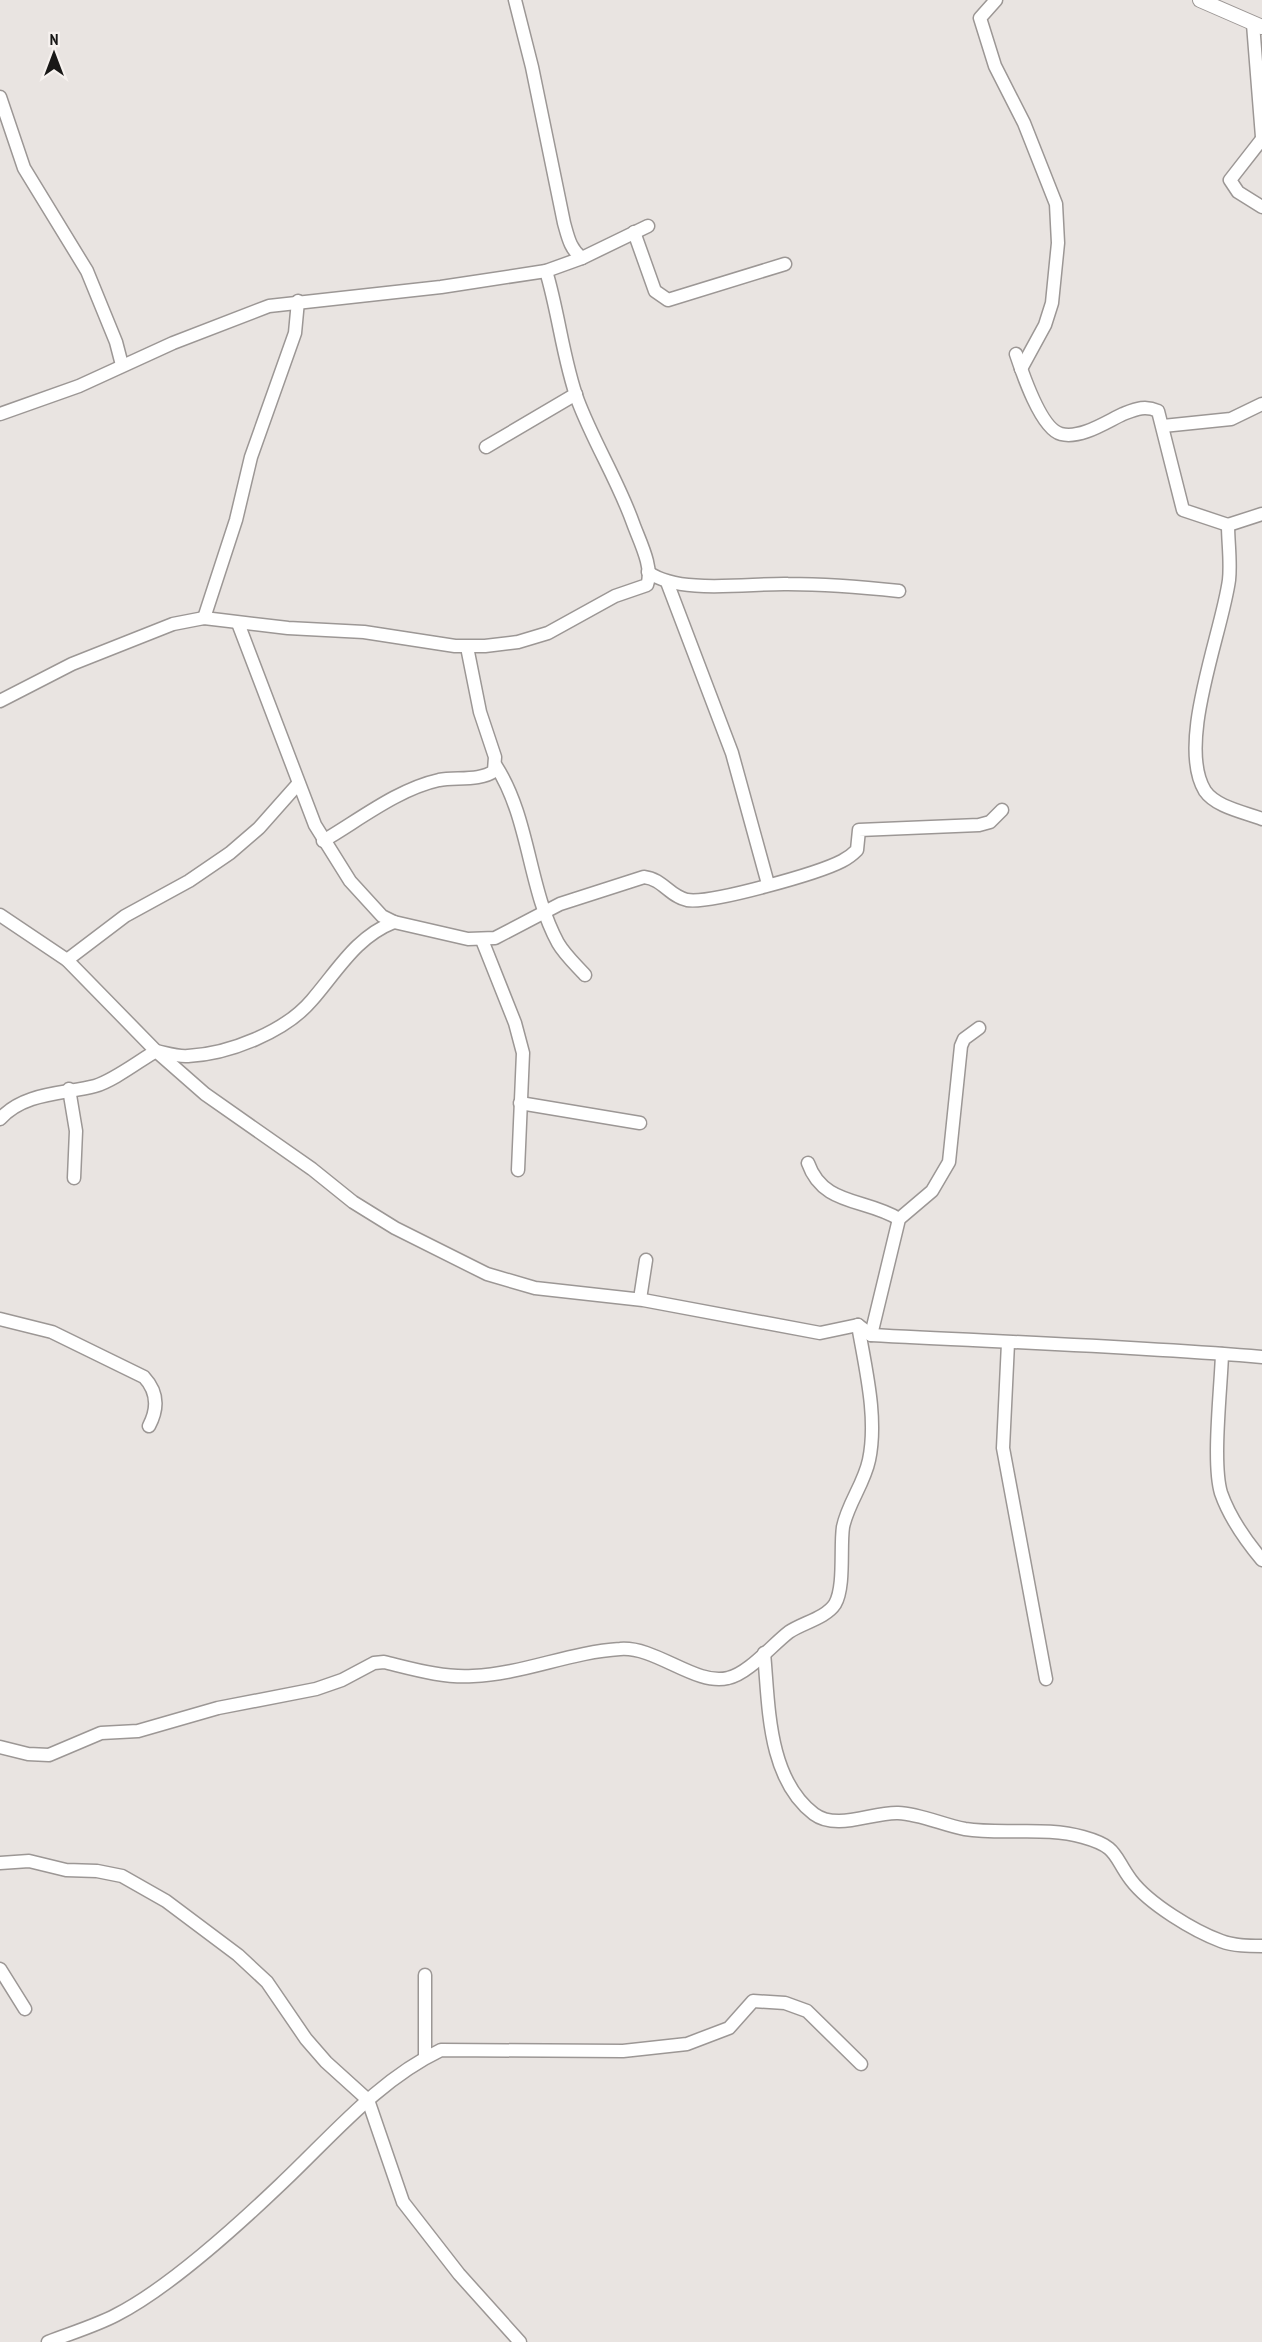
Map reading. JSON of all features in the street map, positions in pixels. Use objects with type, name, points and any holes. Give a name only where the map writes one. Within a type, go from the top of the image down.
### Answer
[{"type":"street","points":[[515,0],[532,67],[564,223],[570,242],[582,258]]},
{"type":"street","points":[[996,0],[980,18],[995,66],[1024,123],[1056,204],[1058,243],[1052,303],[1045,324],[1021,369]]},
{"type":"street","points":[[1200,0],[1257,26],[1262,138],[1230,180],[1238,192],[1262,207]]},
{"type":"street","points":[[0,97],[24,168],[87,271],[116,342],[122,365]]},
{"type":"street","points":[[0,414],[79,386],[122,365],[260,309],[298,301],[441,287],[546,272],[582,258],[648,226]]},
{"type":"street","points":[[634,232],[655,291],[668,300],[785,264]]},
{"type":"street","points":[[0,701],[72,664],[146,633],[173,624],[204,618],[238,623],[364,632],[467,647],[518,642],[548,633],[615,596],[642,589],[649,580],[648,572],[627,509],[576,394],[546,272]]},
{"type":"street","points":[[204,618],[236,520],[251,457],[295,333],[298,301]]},
{"type":"street","points":[[1016,354],[1040,411],[1051,427],[1061,434],[1085,432],[1138,408],[1158,411],[1183,510],[1228,525],[1262,514]]},
{"type":"street","points":[[486,447],[576,394]]},
{"type":"street","points":[[1163,426],[1231,419],[1262,404]]},
{"type":"street","points":[[1228,525],[1229,578],[1200,706],[1197,766],[1206,793],[1221,804],[1262,819]]},
{"type":"street","points":[[648,572],[668,582],[714,585],[793,584],[898,591]]},
{"type":"street","points":[[668,582],[732,753],[768,884]]},
{"type":"street","points":[[238,623],[298,784],[323,841],[369,904],[382,916],[394,922],[482,940],[495,938],[525,925],[544,911],[644,877],[654,878],[685,899],[697,901],[768,884],[842,861],[857,850],[859,830],[979,825],[990,822],[1002,810]]},
{"type":"street","points":[[467,647],[472,679],[496,766],[509,787],[544,911],[558,944],[585,975]]},
{"type":"street","points":[[323,841],[417,788],[439,780],[490,774],[496,766]]},
{"type":"street","points":[[67,960],[125,916],[189,881],[230,853],[259,828],[298,784]]},
{"type":"street","points":[[0,915],[67,960],[156,1051],[205,1094],[312,1169],[353,1202],[395,1228],[487,1274],[535,1288],[640,1299],[820,1333],[858,1325],[871,1335],[1008,1343],[1087,1344],[1262,1358]]},
{"type":"street","points":[[0,1119],[23,1102],[69,1089],[97,1085],[156,1051],[187,1056],[258,1038],[282,1027],[310,1003],[360,941],[375,930],[394,922]]},
{"type":"street","points":[[482,940],[515,1023],[523,1053],[518,1170]]},
{"type":"street","points":[[871,1335],[899,1219],[932,1191],[949,1162],[961,1046],[964,1039],[979,1028]]},
{"type":"street","points":[[69,1089],[76,1131],[74,1178]]},
{"type":"street","points":[[520,1102],[640,1124]]},
{"type":"street","points":[[808,1163],[813,1177],[821,1187],[846,1198],[874,1206],[899,1219]]},
{"type":"street","points":[[640,1299],[645,1260]]},
{"type":"street","points":[[0,1319],[52,1332],[144,1377],[152,1386],[155,1398],[156,1413],[149,1426]]},
{"type":"street","points":[[0,1747],[28,1754],[49,1755],[101,1733],[138,1731],[218,1708],[316,1689],[342,1680],[374,1663],[384,1662],[446,1675],[471,1677],[494,1674],[584,1653],[623,1648],[638,1649],[719,1680],[740,1673],[790,1632],[825,1613],[835,1603],[840,1586],[844,1526],[851,1499],[866,1470],[872,1440],[858,1325]]},
{"type":"street","points":[[1008,1343],[1003,1448],[1046,1679]]},
{"type":"street","points":[[1222,1354],[1219,1445],[1221,1491],[1226,1506],[1262,1560]]},
{"type":"street","points":[[764,1653],[772,1736],[780,1765],[803,1803],[821,1818],[836,1820],[898,1813],[965,1829],[1082,1836],[1101,1843],[1118,1855],[1130,1879],[1142,1892],[1197,1929],[1223,1942],[1262,1946]]},
{"type":"street","points":[[0,1863],[29,1861],[66,1870],[114,1875],[166,1901],[210,1932],[267,1982],[306,2039],[326,2062],[368,2100],[403,2202],[459,2274],[520,2342]]},
{"type":"street","points":[[0,1969],[25,2009]]},
{"type":"street","points":[[425,1975],[425,2057]]},
{"type":"street","points":[[48,2342],[115,2316],[140,2301],[270,2194],[368,2100],[425,2057],[441,2050],[623,2051],[687,2044],[729,2028],[753,2001],[785,2002],[807,2011],[861,2064]]}]
